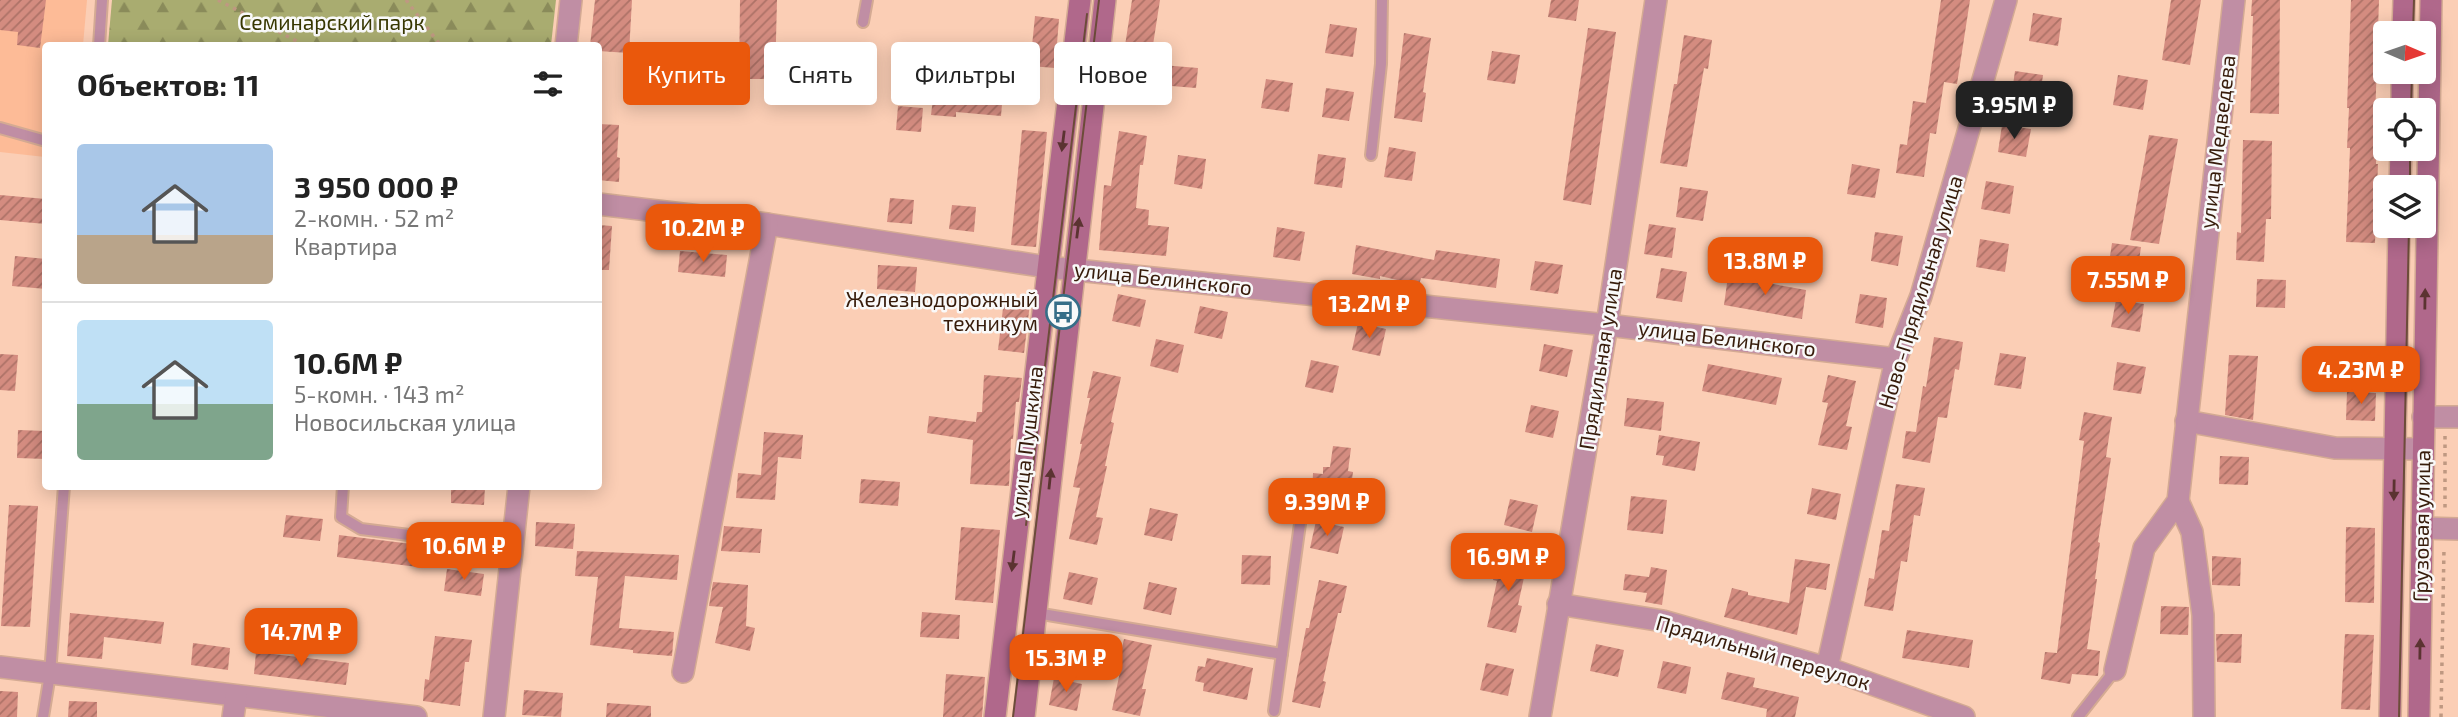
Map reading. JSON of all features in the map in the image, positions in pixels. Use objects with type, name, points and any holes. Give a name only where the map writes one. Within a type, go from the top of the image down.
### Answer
[{"type":"main road","name":"улица Пушкина","points":[[995,717],[1080,0]]},
{"type":"main road","name":"улица Пушкина","points":[[1024,717],[1105,0]]},
{"type":"main road","points":[[2403,21],[2404,0]]},
{"type":"main road","name":"Грузовая улица","points":[[2419,717],[2431,0]]},
{"type":"main road","name":"Грузовая улица","points":[[2389,717],[2399,238]]},
{"type":"street","points":[[566,42],[571,0]]},
{"type":"street","name":"Прядильная улица","points":[[1540,717],[1607,325],[1656,0]]},
{"type":"street","name":"Ново-Прядильная улица","points":[[1827,668],[1896,359],[1921,296],[2006,0]]},
{"type":"street","name":"улица Медведева","points":[[2178,501],[2234,0]]},
{"type":"street","name":"улица Белинского","points":[[602,204],[767,224],[1047,267],[1607,325],[1896,359]]},
{"type":"street","points":[[683,672],[767,224]]},
{"type":"street","points":[[2423,417],[2458,417]]},
{"type":"street","points":[[2186,421],[2335,448],[2422,449]]},
{"type":"street","points":[[494,717],[519,490]]},
{"type":"street","points":[[2115,670],[2144,548],[2178,501],[2192,531],[2203,615],[2204,717]]},
{"type":"street","points":[[2422,528],[2458,528]]},
{"type":"street","name":"Прядильный переулок","points":[[1558,604],[1663,621],[1827,668],[1964,717]]},
{"type":"street","points":[[0,667],[235,706],[416,717]]},
{"type":"lane","points":[[99,42],[102,0]]},
{"type":"lane","points":[[863,22],[867,0]]},
{"type":"lane","points":[[1371,155],[1381,64],[1382,0]]},
{"type":"lane","points":[[0,128],[42,140]]},
{"type":"lane","points":[[43,717],[50,674],[64,490]]},
{"type":"lane","points":[[343,490],[341,517],[361,529],[513,548]]},
{"type":"lane","points":[[1274,711],[1304,495]]},
{"type":"lane","points":[[1036,612],[1282,654]]},
{"type":"lane","points":[[2078,717],[2115,670]]},
{"type":"path","points":[[218,0],[298,42]]},
{"type":"path","points":[[406,0],[438,42]]},
{"type":"shaded area","points":[[0,0],[87,0],[83,42],[42,42],[42,157],[0,152]]},
{"type":"green space","name":"Семинарский парк","points":[[112,0],[556,0],[551,42],[108,42]]},
{"type":"building","points":[[0,0],[46,0],[40,48],[17,45],[18,32],[0,30]]},
{"type":"building","points":[[595,0],[632,0],[630,42],[623,42],[623,53],[602,51],[602,42],[590,42]]},
{"type":"building","points":[[740,0],[777,0],[776,42],[764,42],[764,79],[750,79],[750,42],[739,42]]},
{"type":"building","points":[[1132,0],[1160,0],[1153,42],[1126,42]]},
{"type":"building","points":[[1551,0],[1579,0],[1576,21],[1548,17]]},
{"type":"building","points":[[1941,0],[1970,0],[1957,84],[1944,82],[1936,134],[1930,133],[1924,177],[1896,173],[1900,144],[1907,145],[1913,101],[1926,103]]},
{"type":"building","points":[[2171,0],[2201,0],[2190,65],[2162,60]]},
{"type":"building","points":[[2252,0],[2280,0],[2279,114],[2250,113]]},
{"type":"building","points":[[2351,0],[2379,0],[2378,21],[2373,21],[2373,84],[2376,84],[2376,98],[2373,98],[2373,161],[2378,164],[2378,175],[2373,175],[2375,243],[2346,242],[2350,148],[2347,148]]},
{"type":"building","points":[[2033,13],[2062,18],[2058,46],[2029,41]]},
{"type":"building","points":[[1035,16],[1059,19],[1057,42],[1054,42],[1054,68],[1040,67],[1040,42],[1032,42]]},
{"type":"building","points":[[1330,24],[1357,28],[1353,57],[1325,53]]},
{"type":"building","points":[[1588,28],[1616,32],[1591,205],[1563,200]]},
{"type":"building","points":[[1404,33],[1431,38],[1423,92],[1426,93],[1422,122],[1394,118]]},
{"type":"building","points":[[1684,35],[1712,40],[1708,69],[1704,68],[1687,167],[1660,163],[1674,84],[1677,84]]},
{"type":"building","points":[[1492,51],[1520,55],[1515,84],[1487,80]]},
{"type":"building","points":[[1172,66],[1198,68],[1196,88],[1172,86]]},
{"type":"building","points":[[2015,71],[2043,75],[2039,103],[2011,99]]},
{"type":"building","points":[[2118,75],[2148,80],[2143,110],[2113,105]]},
{"type":"building","points":[[1266,79],[1293,83],[1289,112],[1261,108]]},
{"type":"building","points":[[1326,88],[1354,92],[1349,121],[1322,117]]},
{"type":"building","points":[[932,105],[1002,105],[1001,116],[956,112],[956,117],[931,115]]},
{"type":"building","points":[[898,106],[923,108],[921,132],[896,130]]},
{"type":"building","points":[[602,124],[619,125],[619,182],[602,180]]},
{"type":"building","points":[[2002,125],[2031,129],[2026,157],[1998,152]]},
{"type":"building","points":[[1022,130],[1047,132],[1036,247],[1011,245]]},
{"type":"building","points":[[1119,131],[1147,136],[1143,165],[1140,165],[1136,208],[1149,210],[1148,225],[1169,227],[1166,256],[1099,250],[1104,185],[1111,186]]},
{"type":"building","points":[[2149,135],[2178,139],[2159,244],[2130,240]]},
{"type":"building","points":[[2243,140],[2272,141],[2271,219],[2266,219],[2264,262],[2236,260],[2237,232],[2241,233]]},
{"type":"building","points":[[1389,147],[1416,152],[1412,181],[1384,177]]},
{"type":"building","points":[[1318,154],[1346,158],[1342,188],[1314,184]]},
{"type":"building","points":[[1178,155],[1206,159],[1202,189],[1174,184]]},
{"type":"building","points":[[1852,164],[1880,169],[1875,198],[1847,194]]},
{"type":"building","points":[[1986,181],[2014,186],[2010,214],[1981,209]]},
{"type":"building","points":[[1680,187],[1708,191],[1703,221],[1676,217]]},
{"type":"building","points":[[0,195],[42,199],[42,224],[0,220]]},
{"type":"building","points":[[890,198],[914,200],[912,224],[887,222]]},
{"type":"building","points":[[952,205],[976,207],[974,232],[949,229]]},
{"type":"building","points":[[1649,224],[1676,228],[1672,258],[1644,254]]},
{"type":"building","points":[[602,225],[612,226],[609,270],[602,270]]},
{"type":"building","points":[[1277,227],[1305,232],[1300,261],[1273,257]]},
{"type":"building","points":[[1875,232],[1903,236],[1898,266],[1871,261]]},
{"type":"building","points":[[1980,239],[2009,244],[2005,272],[1976,267]]},
{"type":"building","points":[[2112,243],[2141,247],[2137,275],[2108,270]]},
{"type":"building","points":[[1356,245],[1434,260],[1436,250],[1500,259],[1496,288],[1421,278],[1419,285],[1380,276],[1380,279],[1352,274]]},
{"type":"building","points":[[680,251],[727,255],[725,277],[678,272]]},
{"type":"building","points":[[15,256],[42,259],[42,289],[12,286]]},
{"type":"building","points":[[1535,261],[1563,265],[1558,294],[1530,290]]},
{"type":"building","points":[[878,265],[917,267],[915,292],[877,289]]},
{"type":"building","points":[[1661,268],[1687,272],[1682,302],[1656,298]]},
{"type":"building","points":[[1728,276],[1806,290],[1802,319],[1724,305]]},
{"type":"building","points":[[2257,279],[2286,280],[2285,308],[2256,307]]},
{"type":"building","points":[[1118,294],[1146,300],[1140,327],[1112,321]]},
{"type":"building","points":[[1860,294],[1887,298],[1883,328],[1855,323]]},
{"type":"building","points":[[1004,300],[1030,303],[1024,353],[998,350]]},
{"type":"building","points":[[2116,300],[2144,304],[2140,332],[2111,327]]},
{"type":"building","points":[[1200,306],[1228,312],[1222,339],[1194,333]]},
{"type":"building","points":[[1358,323],[1386,329],[1380,356],[1352,350]]},
{"type":"building","points":[[1934,337],[1963,342],[1959,370],[1955,369],[1947,418],[1938,417],[1930,463],[1902,458],[1906,431],[1916,432]]},
{"type":"building","points":[[1156,339],[1184,345],[1178,373],[1150,366]]},
{"type":"building","points":[[1544,344],[1573,350],[1567,377],[1539,371]]},
{"type":"building","points":[[2000,353],[2026,357],[2021,389],[1994,385]]},
{"type":"building","points":[[0,354],[18,355],[15,391],[0,390]]},
{"type":"building","points":[[2229,355],[2258,356],[2253,420],[2225,415]]},
{"type":"building","points":[[1311,360],[1339,366],[1333,393],[1305,387]]},
{"type":"building","points":[[2117,362],[2146,367],[2141,394],[2113,390]]},
{"type":"building","points":[[1708,364],[1782,378],[1776,405],[1702,391]]},
{"type":"building","points":[[1093,371],[1121,377],[1096,517],[1103,518],[1097,545],[1069,539],[1080,488],[1073,487]]},
{"type":"building","points":[[984,375],[1022,378],[1011,439],[1009,486],[970,484],[973,440],[927,433],[929,416],[976,422],[977,412],[982,412]]},
{"type":"building","points":[[1828,375],[1856,381],[1846,426],[1852,427],[1847,450],[1818,445],[1828,403],[1822,402]]},
{"type":"building","points":[[2347,392],[2376,393],[2375,421],[2346,420]]},
{"type":"building","points":[[1627,398],[1664,402],[1661,431],[1624,426]]},
{"type":"building","points":[[1531,405],[1559,411],[1553,438],[1525,432]]},
{"type":"building","points":[[2084,412],[2112,417],[2106,457],[2111,458],[2098,542],[2097,579],[2087,649],[2100,651],[2098,676],[2072,674],[2070,684],[2041,679],[2045,652],[2057,653],[2084,441],[2079,440]]},
{"type":"building","points":[[18,430],[42,431],[42,459],[17,458]]},
{"type":"building","points":[[764,432],[803,435],[801,459],[778,457],[775,500],[736,498],[738,473],[761,475]]},
{"type":"building","points":[[1659,435],[1700,442],[1695,471],[1662,465],[1664,456],[1656,455]]},
{"type":"building","points":[[1333,446],[1351,448],[1348,471],[1353,472],[1349,501],[1312,496],[1313,473],[1323,474],[1323,467],[1330,467]]},
{"type":"building","points":[[2220,456],[2249,457],[2248,485],[2219,484]]},
{"type":"building","points":[[861,479],[900,482],[898,506],[859,503]]},
{"type":"building","points":[[1896,484],[1925,488],[1920,516],[1914,515],[1907,562],[1901,561],[1893,611],[1864,606],[1869,578],[1874,579],[1882,530],[1889,531]]},
{"type":"building","points":[[1812,488],[1841,494],[1836,520],[1807,514]]},
{"type":"building","points":[[451,490],[485,490],[484,505],[451,503]]},
{"type":"building","points":[[1631,496],[1667,500],[1663,534],[1627,530]]},
{"type":"building","points":[[1510,499],[1538,505],[1532,532],[1504,525]]},
{"type":"building","points":[[9,505],[38,506],[30,627],[1,626]]},
{"type":"building","points":[[1150,508],[1178,514],[1172,541],[1144,535]]},
{"type":"building","points":[[286,515],[323,519],[320,541],[283,537]]},
{"type":"building","points":[[1316,521],[1344,527],[1338,554],[1310,548]]},
{"type":"building","points":[[536,522],[575,524],[573,549],[535,546]]},
{"type":"building","points":[[724,526],[762,529],[760,553],[721,551]]},
{"type":"building","points":[[961,527],[1000,530],[993,603],[955,600]]},
{"type":"building","points":[[2346,527],[2375,528],[2374,603],[2345,602]]},
{"type":"building","points":[[339,535],[428,546],[426,568],[337,557]]},
{"type":"building","points":[[577,551],[679,555],[677,580],[625,576],[619,628],[674,632],[672,656],[633,653],[633,650],[590,645],[598,577],[575,576]]},
{"type":"building","points":[[1499,553],[1528,559],[1518,605],[1522,606],[1516,633],[1487,627],[1497,581],[1493,580]]},
{"type":"building","points":[[1242,555],[1271,556],[1270,585],[1241,584]]},
{"type":"building","points":[[2212,556],[2241,558],[2240,586],[2212,585]]},
{"type":"building","points":[[1795,559],[1830,564],[1826,590],[1806,587],[1797,635],[1724,617],[1732,588],[1748,592],[1748,595],[1789,603]]},
{"type":"building","points":[[1651,567],[1667,570],[1662,605],[1645,602],[1647,593],[1623,590],[1625,574],[1649,577]]},
{"type":"building","points":[[447,569],[484,574],[481,596],[444,591]]},
{"type":"building","points":[[1069,572],[1098,578],[1092,605],[1063,599]]},
{"type":"building","points":[[1319,580],[1347,586],[1341,613],[1338,613],[1320,708],[1292,702],[1306,628],[1309,628]]},
{"type":"building","points":[[713,582],[748,585],[746,626],[755,628],[750,651],[715,643],[723,607],[709,606]]},
{"type":"building","points":[[1149,582],[1177,588],[1171,615],[1143,609]]},
{"type":"building","points":[[2161,606],[2189,607],[2188,635],[2160,634]]},
{"type":"building","points":[[922,612],[960,615],[959,639],[920,637]]},
{"type":"building","points":[[70,613],[164,622],[161,644],[104,637],[102,659],[67,656]]},
{"type":"building","points":[[1907,630],[1973,640],[1969,668],[1902,658]]},
{"type":"building","points":[[2216,634],[2242,634],[2241,663],[2217,662]]},
{"type":"building","points":[[2345,634],[2374,635],[2370,710],[2341,709]]},
{"type":"building","points":[[435,636],[472,640],[469,662],[465,662],[460,706],[423,701]]},
{"type":"building","points":[[1124,639],[1152,645],[1142,689],[1146,689],[1140,716],[1112,710]]},
{"type":"building","points":[[193,643],[230,648],[228,670],[191,665]]},
{"type":"building","points":[[1596,644],[1624,650],[1618,677],[1590,671]]},
{"type":"building","points":[[256,652],[349,663],[346,685],[254,674]]},
{"type":"building","points":[[1207,658],[1253,668],[1247,700],[1203,691],[1204,683],[1195,681],[1198,666],[1205,667]]},
{"type":"building","points":[[1663,661],[1691,667],[1686,694],[1657,688]]},
{"type":"building","points":[[1486,663],[1514,669],[1508,696],[1480,690]]},
{"type":"building","points":[[1727,672],[1755,678],[1753,687],[1799,697],[1795,717],[1766,717],[1767,709],[1721,699]]},
{"type":"building","points":[[946,674],[985,677],[982,717],[943,717]]},
{"type":"building","points":[[1054,678],[1082,684],[1077,711],[1049,705]]},
{"type":"building","points":[[524,690],[563,693],[561,717],[522,715]]},
{"type":"building","points":[[0,691],[18,692],[17,717],[0,717]]},
{"type":"building","points":[[69,701],[97,702],[97,717],[68,717]]},
{"type":"building","points":[[607,703],[651,706],[651,717],[606,717]]},
{"type":"tram line","points":[[1013,717],[1099,0]]},
{"type":"tram line","points":[[2413,21],[2414,0]]},
{"type":"tram line","points":[[1026,525],[1087,14]]},
{"type":"tram line","points":[[2411,98],[2412,84]]},
{"type":"tram line","points":[[2410,161],[2410,175]]},
{"type":"tram line","points":[[2399,717],[2409,238]]},
{"type":"place","name":"Железнодорожный техникум","points":[[1063,312]]}]
